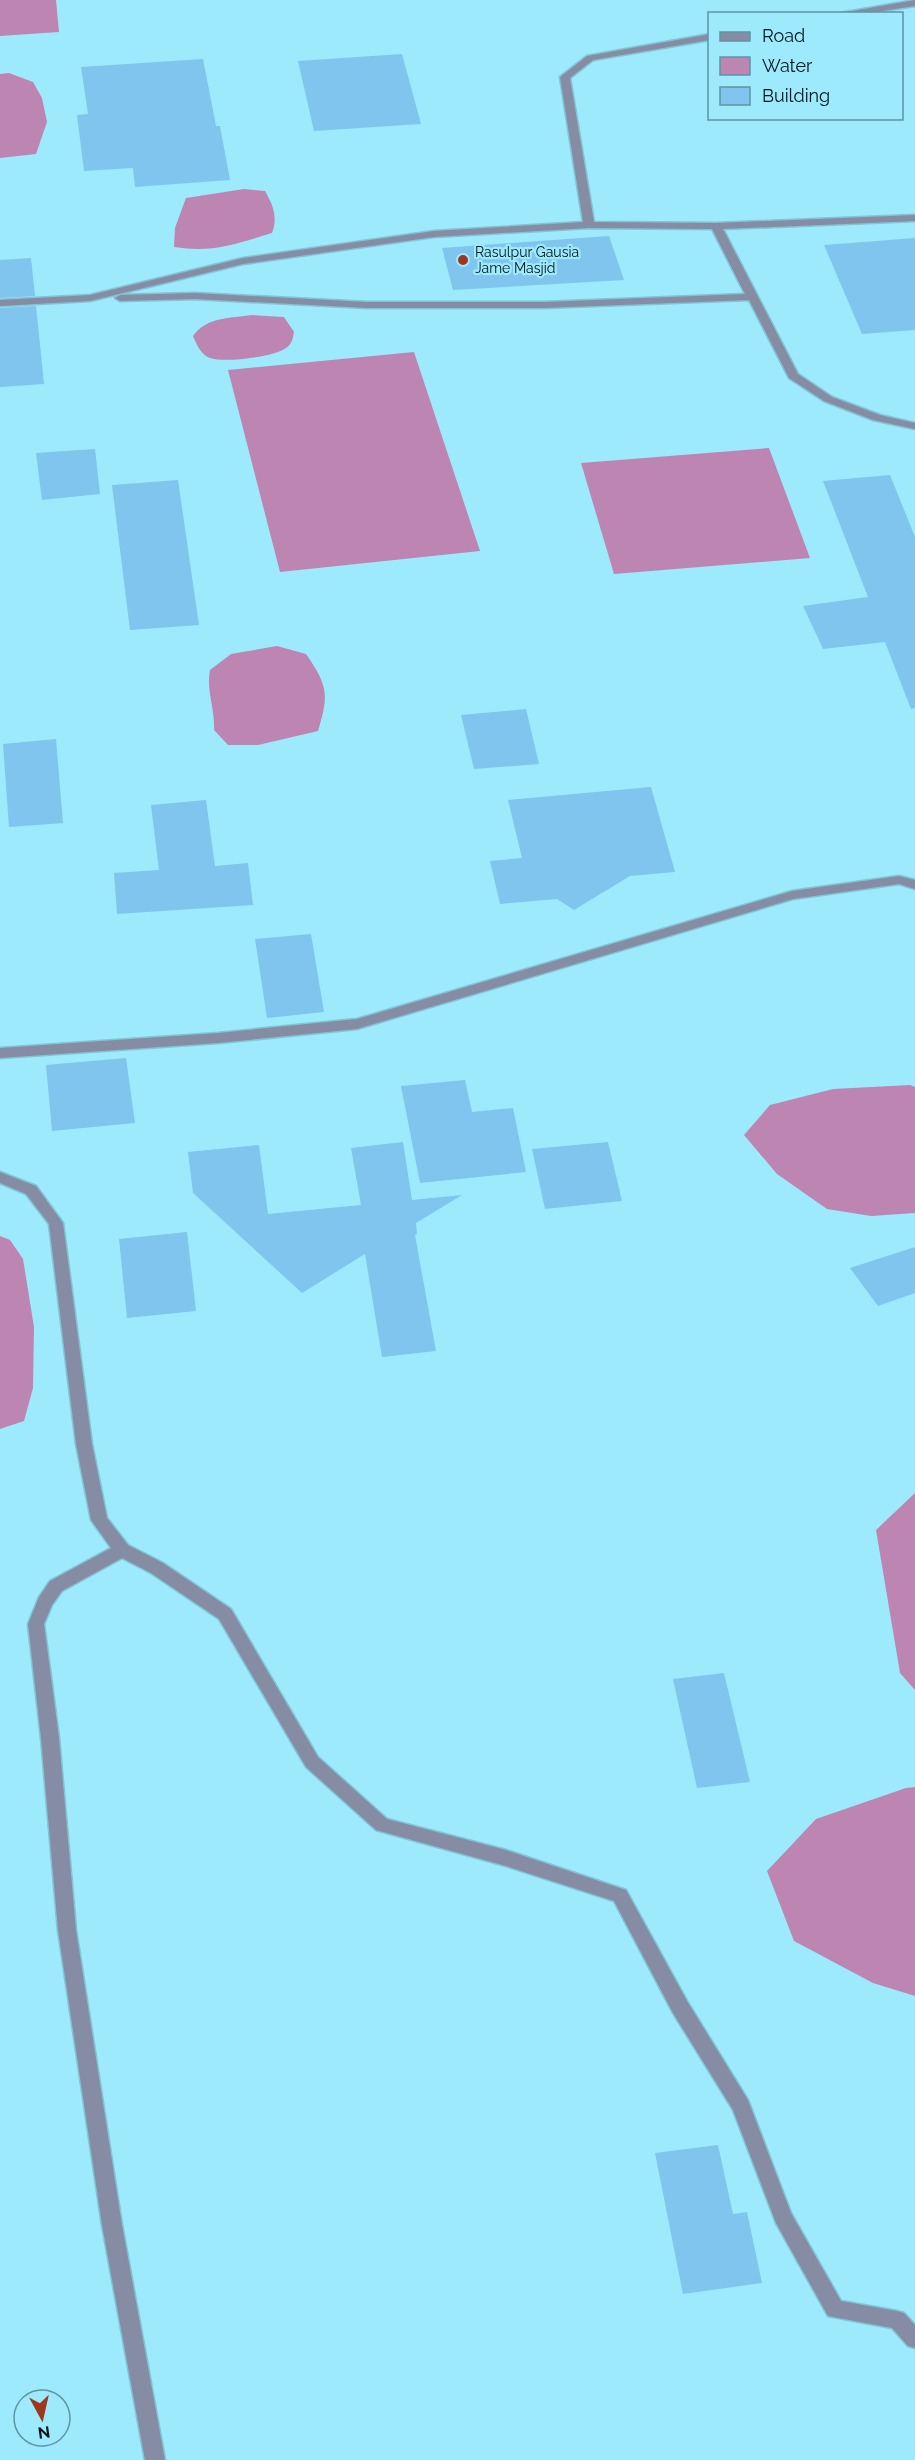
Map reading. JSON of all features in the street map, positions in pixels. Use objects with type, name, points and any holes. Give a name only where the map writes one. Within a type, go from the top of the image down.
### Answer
[{"type":"street","points":[[854,12],[915,3]]},
{"type":"street","points":[[589,225],[565,78],[590,58],[708,37]]},
{"type":"street","points":[[90,298],[243,261],[434,234],[589,225],[716,226],[915,218]]},
{"type":"street","points":[[716,226],[793,376],[828,399],[877,418],[915,426]]},
{"type":"street","points":[[0,303],[195,296],[367,305],[496,305],[752,297]]},
{"type":"street","points":[[0,1053],[218,1038],[357,1024],[792,895],[899,880],[915,885]]},
{"type":"street","points":[[0,1177],[31,1190],[56,1223],[84,1444],[99,1520],[122,1550],[157,1568],[225,1614],[312,1762],[382,1825],[506,1858],[620,1895],[680,2007],[741,2106],[783,2217],[835,2309],[897,2320],[915,2339]]},
{"type":"street","points":[[122,1550],[56,1586],[45,1602],[36,1624],[50,1738],[67,1930],[112,2225],[155,2460]]},
{"type":"water","points":[[0,0],[56,0],[59,32],[0,36]]},
{"type":"water","points":[[9,73],[33,82],[42,98],[47,122],[36,154],[0,158],[0,74]]},
{"type":"water","points":[[244,189],[265,191],[274,211],[275,222],[272,233],[212,248],[174,247],[175,228],[186,198]]},
{"type":"water","points":[[252,315],[284,317],[294,332],[290,345],[280,351],[261,356],[217,359],[204,355],[193,336],[198,330],[212,322]]},
{"type":"water","points":[[414,352],[480,551],[280,572],[228,370]]},
{"type":"water","points":[[769,448],[810,558],[614,574],[581,463]]},
{"type":"water","points":[[277,646],[306,654],[319,674],[325,699],[318,731],[258,745],[228,745],[214,730],[209,685],[210,670],[231,654]]},
{"type":"water","points":[[910,1085],[915,1087],[915,1213],[871,1216],[827,1209],[777,1174],[744,1135],[770,1105],[833,1089]]},
{"type":"water","points":[[0,1236],[10,1240],[23,1259],[34,1327],[33,1388],[24,1421],[0,1429]]},
{"type":"water","points":[[915,1493],[915,1690],[900,1673],[876,1530]]},
{"type":"water","points":[[915,1787],[915,1996],[873,1983],[794,1941],[767,1871],[816,1819],[906,1788]]},
{"type":"building","points":[[402,54],[421,124],[314,131],[298,61]]},
{"type":"building","points":[[203,59],[216,126],[220,126],[230,180],[135,187],[133,168],[84,171],[77,115],[88,114],[81,67]]},
{"type":"building","points":[[609,236],[624,280],[453,290],[442,248]]},
{"type":"building","points":[[915,238],[915,330],[862,334],[824,245]]},
{"type":"building","points":[[31,258],[35,296],[0,298],[0,260]]},
{"type":"building","points":[[36,306],[44,384],[0,387],[0,308]]},
{"type":"building","points":[[95,449],[100,494],[42,500],[36,453]]},
{"type":"building","points":[[890,475],[915,537],[915,708],[911,709],[885,642],[823,649],[803,606],[868,597],[823,481]]},
{"type":"building","points":[[178,480],[199,625],[130,630],[112,485]]},
{"type":"building","points":[[526,709],[539,764],[474,769],[461,715]]},
{"type":"building","points":[[56,739],[63,823],[9,827],[3,744]]},
{"type":"building","points":[[651,787],[675,872],[630,876],[574,910],[557,899],[500,904],[490,861],[522,858],[508,800]]},
{"type":"building","points":[[206,800],[215,866],[248,863],[253,905],[117,914],[114,873],[159,870],[151,805]]},
{"type":"building","points":[[311,934],[324,1012],[267,1018],[255,939]]},
{"type":"building","points":[[126,1058],[135,1123],[52,1131],[46,1065]]},
{"type":"building","points":[[465,1080],[472,1112],[513,1108],[526,1172],[420,1183],[401,1086]]},
{"type":"building","points":[[403,1142],[412,1200],[462,1195],[416,1223],[417,1234],[415,1235],[436,1351],[382,1357],[365,1254],[302,1293],[193,1193],[188,1152],[259,1145],[268,1214],[361,1205],[351,1148]]},
{"type":"building","points":[[608,1142],[622,1201],[545,1209],[532,1149]]},
{"type":"building","points":[[187,1232],[196,1311],[127,1318],[119,1239]]},
{"type":"building","points":[[915,1247],[915,1293],[878,1306],[850,1268]]},
{"type":"building","points":[[724,1673],[750,1782],[697,1788],[673,1679]]},
{"type":"building","points":[[718,2145],[733,2214],[747,2212],[762,2283],[683,2294],[655,2153]]},
{"type":"place","name":"Rasulpur Gausia Jame Masjid","points":[[463,260]]}]
